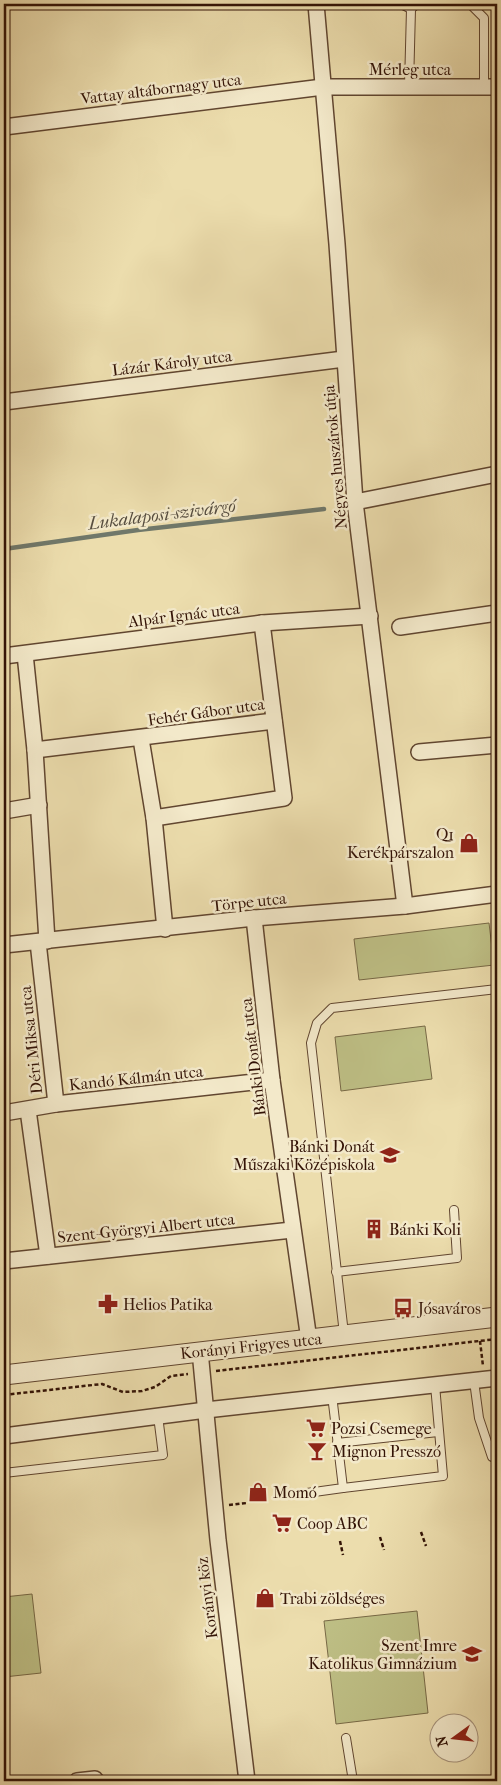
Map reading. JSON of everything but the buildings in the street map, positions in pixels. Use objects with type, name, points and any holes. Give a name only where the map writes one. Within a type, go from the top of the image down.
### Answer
[{"type":"street","name":"Négyes huszárok útja","points":[[316,4],[337,244],[355,502],[405,906]]},
{"type":"street","name":"Mérleg utca","points":[[323,87],[490,87]]},
{"type":"street","name":"Vattay altábornagy utca","points":[[4,127],[323,87]]},
{"type":"street","name":"Lázár Károly utca","points":[[4,402],[344,359]]},
{"type":"street","points":[[355,502],[497,474]]},
{"type":"street","points":[[400,627],[497,613]]},
{"type":"street","name":"Alpár Ignác utca","points":[[4,656],[262,623],[370,616]]},
{"type":"street","name":"Fehér Gábor utca","points":[[154,818],[284,798],[262,623]]},
{"type":"street","name":"Déri Miksa utca","points":[[25,654],[39,805],[42,942],[56,1104]]},
{"type":"street","name":"Fehér Gábor utca","points":[[35,750],[274,721]]},
{"type":"street","name":"Fehér Gábor utca","points":[[142,738],[154,818],[165,929]]},
{"type":"street","points":[[419,752],[497,745]]},
{"type":"street","points":[[4,811],[39,805]]},
{"type":"street","name":"Törpe utca","points":[[4,945],[254,918],[405,906],[497,894]]},
{"type":"street","name":"Bánki Donát utca","points":[[254,918],[272,1080],[309,1340]]},
{"type":"street","name":"Kandó Kálmán utca","points":[[4,1113],[56,1104],[272,1080]]},
{"type":"street","name":"Déri Miksa utca","points":[[28,1110],[48,1256]]},
{"type":"street","name":"Szent-Györgyi Albert utca","points":[[4,1261],[292,1230]]},
{"type":"street","name":"Korányi Frigyes utca","points":[[4,1375],[497,1317]]},
{"type":"street","name":"Korányi köz","points":[[200,1351],[215,1507],[247,1781]]},
{"type":"street","points":[[4,1436],[332,1395],[485,1379]]},
{"type":"street","points":[[76,1781],[95,1779],[95,1781]]},
{"type":"lane","points":[[400,4],[414,6],[409,86]]},
{"type":"lane","points":[[470,4],[484,18],[490,87]]},
{"type":"lane","points":[[344,1336],[311,1043],[317,1023],[332,1008],[497,989]]},
{"type":"lane","points":[[336,1272],[458,1258],[454,1210]]},
{"type":"lane","points":[[485,1379],[479,1418],[492,1457],[497,1457]]},
{"type":"lane","points":[[308,1493],[443,1476],[435,1385]]},
{"type":"lane","points":[[332,1395],[343,1488]]},
{"type":"lane","points":[[4,1473],[163,1455],[158,1416]]},
{"type":"lane","points":[[337,1443],[438,1432]]},
{"type":"lane","points":[[346,1738],[353,1781]]},
{"type":"path","points":[[4,1395],[102,1384],[123,1392],[142,1391],[155,1386],[171,1376],[497,1339]]},
{"type":"path","points":[[480,1341],[485,1379]]},
{"type":"path","points":[[215,1507],[248,1503]]},
{"type":"path","points":[[421,1532],[426,1546]]},
{"type":"path","points":[[380,1536],[384,1550]]},
{"type":"path","points":[[340,1541],[343,1555]]},
{"type":"green space","points":[[489,923],[494,965],[359,980],[354,939]]},
{"type":"green space","points":[[425,1026],[432,1079],[341,1091],[335,1037]]},
{"type":"green space","points":[[32,1594],[41,1673],[4,1677],[4,1597]]},
{"type":"green space","points":[[417,1611],[428,1713],[336,1724],[324,1621]]},
{"type":"waterway","name":"Lukalaposi-szivárgó","points":[[4,549],[138,530],[324,509]]},
{"type":"place","name":"Q1 Kerékpárszalon","points":[[469,843]]},
{"type":"place","name":"Bánki Donát Műszaki Középiskola","points":[[390,1155]]},
{"type":"place","name":"Bánki Koli","points":[[374,1229]]},
{"type":"place","name":"Helios Patika","points":[[108,1304]]},
{"type":"place","name":"Jósaváros","points":[[403,1308]]},
{"type":"place","name":"Pozsi Csemege","points":[[316,1428]]},
{"type":"place","name":"Mignon Presszó","points":[[317,1451]]},
{"type":"place","name":"Momó","points":[[258,1492]]},
{"type":"place","name":"Coop ABC","points":[[282,1523]]},
{"type":"place","name":"Trabi zöldséges","points":[[265,1598]]},
{"type":"place","name":"Szent Imre Katolikus Gimnázium","points":[[472,1654]]}]
